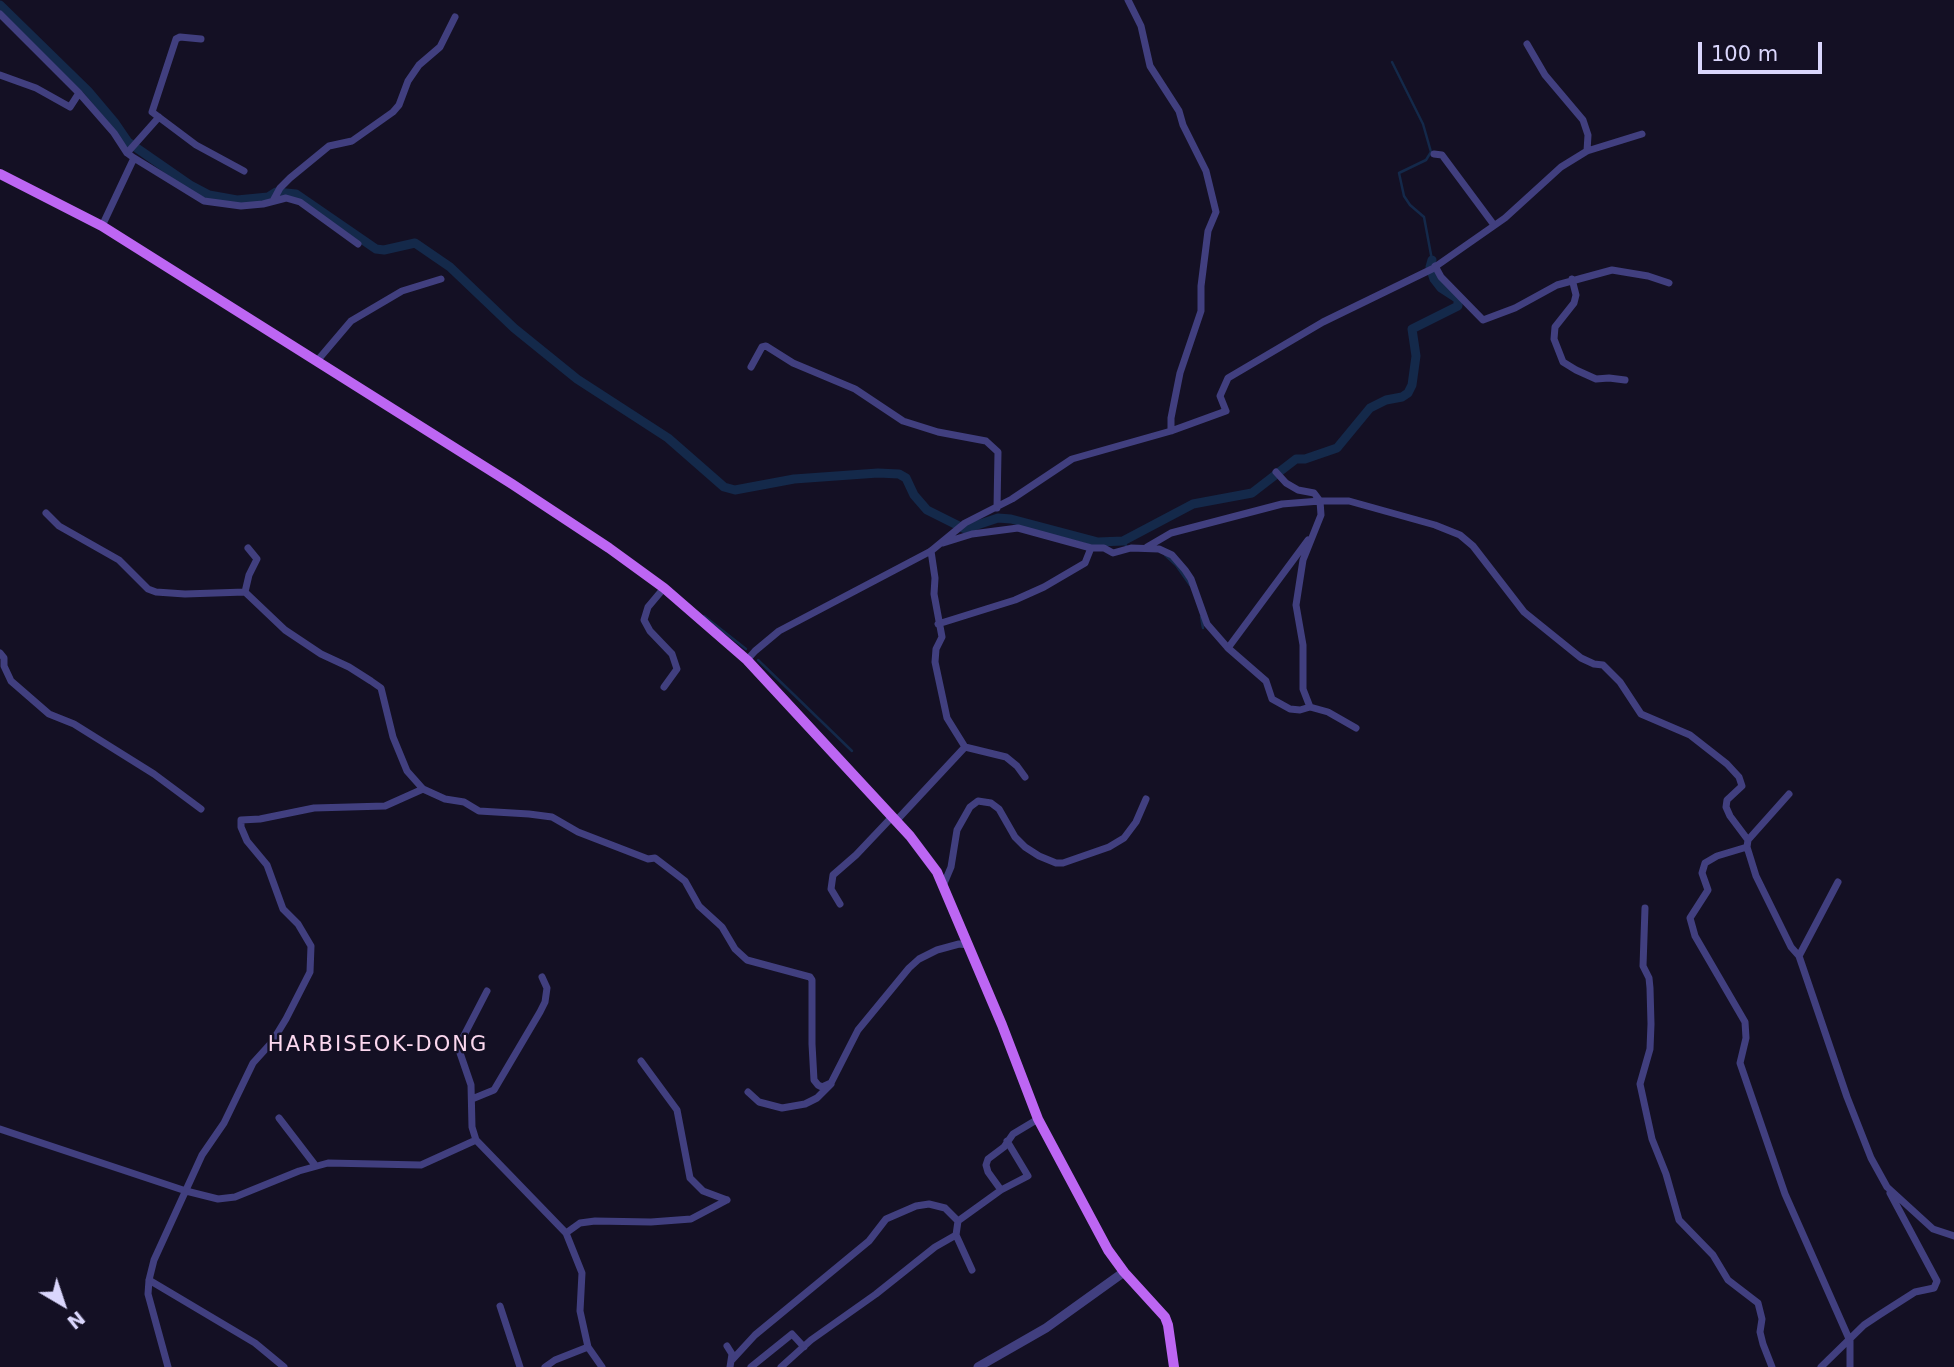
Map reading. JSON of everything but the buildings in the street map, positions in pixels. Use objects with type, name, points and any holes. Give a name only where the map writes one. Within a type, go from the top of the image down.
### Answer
[{"type":"main road","points":[[0,174],[102,226],[512,484],[664,588],[747,660],[894,819],[937,872],[970,945],[1038,1119],[1108,1250],[1165,1317],[1174,1367]]},
{"type":"street","points":[[1128,0],[1141,26],[1150,66],[1179,111],[1206,171],[1216,212],[1208,231],[1201,286],[1201,311],[1180,373],[1171,431]]},
{"type":"street","points":[[0,14],[79,93],[132,152],[205,201],[242,206],[286,198],[300,202],[358,244]]},
{"type":"street","points":[[274,199],[280,188],[329,146],[352,141],[393,112],[399,105],[408,80],[419,65],[440,47],[455,17]]},
{"type":"street","points":[[201,38],[176,39],[152,112],[196,145],[244,171]]},
{"type":"street","points":[[1527,44],[1545,75],[1583,120],[1588,135],[1587,151]]},
{"type":"street","points":[[0,75],[36,88],[70,107],[79,93]]},
{"type":"street","points":[[102,226],[132,152],[159,117]]},
{"type":"street","points":[[747,660],[787,627],[931,551],[965,523],[997,508],[1072,459],[1171,431],[1226,411],[1220,396],[1228,378],[1323,322],[1431,268],[1522,204],[1561,167],[1587,151],[1642,134]]},
{"type":"street","points":[[1434,153],[1441,155],[1494,225]]},
{"type":"street","points":[[1431,268],[1483,320],[1515,308],[1539,293],[1572,279],[1612,270],[1625,270],[1669,283]]},
{"type":"street","points":[[317,361],[351,321],[402,290],[441,279]]},
{"type":"street","points":[[1572,279],[1576,295],[1574,303],[1555,327],[1554,339],[1563,362],[1596,379],[1625,380]]},
{"type":"street","points":[[751,368],[762,347],[766,346],[793,363],[855,389],[903,421],[938,432],[986,441],[998,452],[997,508]]},
{"type":"street","points":[[1278,475],[1298,490],[1314,493],[1320,501],[1321,515],[1303,560],[1296,605],[1303,645],[1303,689],[1310,707]]},
{"type":"street","points":[[1147,547],[1171,533],[1282,504],[1320,501],[1349,500],[1460,535],[1473,546],[1524,612],[1581,658],[1603,665],[1620,682],[1642,714],[1690,735],[1739,777],[1742,786],[1727,800],[1726,807],[1748,844],[1756,876],[1791,947],[1799,956],[1847,1097],[1871,1158],[1937,1281],[1934,1288],[1915,1293],[1864,1325],[1821,1367]]},
{"type":"street","points":[[46,513],[59,526],[119,560],[148,589],[185,594],[245,592],[285,630],[381,688],[400,755],[407,771],[423,789],[445,799],[464,802],[478,811],[552,817],[578,832],[640,856],[655,858],[685,881],[699,906],[722,927],[735,949],[747,960],[810,977],[814,1080],[822,1087],[831,1083]]},
{"type":"street","points":[[939,545],[972,534],[1018,528],[1091,548],[1104,548],[1113,553],[1147,547],[1159,549],[1172,555],[1185,570],[1191,579],[1207,624],[1228,648],[1266,681],[1272,699],[1290,709],[1310,707],[1328,712],[1356,728]]},
{"type":"street","points":[[1228,648],[1314,531]]},
{"type":"street","points":[[245,592],[257,559],[248,548]]},
{"type":"street","points":[[939,624],[1014,600],[1044,587],[1085,563],[1091,548]]},
{"type":"street","points":[[931,551],[942,637],[934,662],[947,718],[965,747],[1006,757],[1025,777]]},
{"type":"street","points":[[664,588],[648,607],[645,620],[650,631],[673,654],[677,668],[664,687]]},
{"type":"street","points":[[0,653],[11,681],[49,714],[74,724],[155,774],[201,809]]},
{"type":"street","points":[[840,904],[831,889],[833,875],[894,819],[965,747]]},
{"type":"street","points":[[168,1367],[148,1294],[154,1260],[202,1155],[238,1096],[253,1063],[272,1042],[310,972],[310,946],[298,924],[283,909],[267,865],[247,841],[241,820],[314,808],[385,806],[423,789]]},
{"type":"street","points":[[1789,794],[1748,844],[1705,863],[1702,873],[1708,890],[1690,918],[1695,936],[1745,1022],[1746,1038],[1740,1063],[1785,1194],[1850,1341],[1850,1367]]},
{"type":"street","points":[[943,887],[951,867],[957,830],[970,807],[978,801],[991,803],[999,808],[1015,837],[1025,847],[1039,856],[1063,863],[1124,838],[1136,822],[1146,799]]},
{"type":"street","points":[[1799,956],[1838,882]]},
{"type":"street","points":[[1645,908],[1643,966],[1649,978],[1651,1024],[1650,1049],[1640,1084],[1652,1139],[1666,1174],[1679,1220],[1713,1255],[1728,1280],[1758,1303],[1762,1319],[1760,1332],[1772,1367]]},
{"type":"street","points":[[748,1092],[759,1102],[782,1108],[806,1104],[817,1098],[831,1083],[858,1030],[909,968],[919,959],[937,950],[960,944],[970,945]]},
{"type":"street","points":[[472,1099],[494,1090],[540,1012],[547,988],[542,977]]},
{"type":"street","points":[[487,991],[458,1047],[468,1074],[472,1099],[472,1127],[477,1140],[566,1233],[582,1273],[580,1311],[587,1347],[602,1367]]},
{"type":"street","points":[[566,1233],[580,1223],[594,1221],[651,1222],[691,1219],[727,1200],[703,1191],[690,1178],[677,1110],[641,1061]]},
{"type":"street","points":[[279,1118],[315,1165]]},
{"type":"street","points":[[1001,1190],[986,1165],[988,1160],[1004,1147],[1013,1134],[1038,1119]]},
{"type":"street","points":[[0,1129],[186,1191],[218,1199],[235,1197],[315,1165],[360,1162],[421,1165],[477,1140]]},
{"type":"street","points":[[972,1270],[956,1235],[958,1221],[1001,1190],[1028,1176],[1007,1141]]},
{"type":"street","points":[[1887,1187],[1933,1229],[1954,1236]]},
{"type":"street","points":[[731,1364],[755,1335],[869,1241],[886,1219],[916,1206],[929,1204],[945,1208],[958,1221]]},
{"type":"street","points":[[781,1367],[935,1247],[956,1235]]},
{"type":"street","points":[[978,1367],[1046,1328],[1124,1272]]},
{"type":"street","points":[[149,1280],[255,1343],[285,1367]]},
{"type":"street","points":[[500,1306],[520,1367]]},
{"type":"street","points":[[751,1367],[792,1334],[804,1347]]},
{"type":"street","points":[[727,1346],[731,1364]]},
{"type":"street","points":[[545,1367],[587,1347]]},
{"type":"waterway","points":[[0,5],[88,91],[128,142],[190,185],[209,195],[237,200],[268,197],[276,192],[296,194],[376,249],[384,250],[415,243],[450,267],[514,328],[577,379],[668,438],[724,487],[735,490],[794,479],[899,474],[906,478],[914,495],[927,510],[965,529],[998,518],[1098,542],[1123,541],[1193,504],[1252,493],[1296,459],[1305,459],[1337,448],[1370,408],[1408,393],[1412,385],[1416,356],[1412,329],[1458,306],[1458,299],[1441,288],[1434,279],[1430,267],[1432,260]]},
{"type":"waterway","points":[[1392,62],[1423,124],[1431,152],[1426,160],[1399,173],[1404,196],[1424,217],[1432,260]]},
{"type":"waterway","points":[[1123,541],[1127,547]]},
{"type":"waterway","points":[[1165,555],[1190,585]]},
{"type":"waterway","points":[[704,616],[746,649]]},
{"type":"waterway","points":[[1201,617],[1203,628]]},
{"type":"waterway","points":[[758,660],[852,751]]},
{"type":"district","name":"HARBISEOK-DONG","points":[[378,1046]]}]
